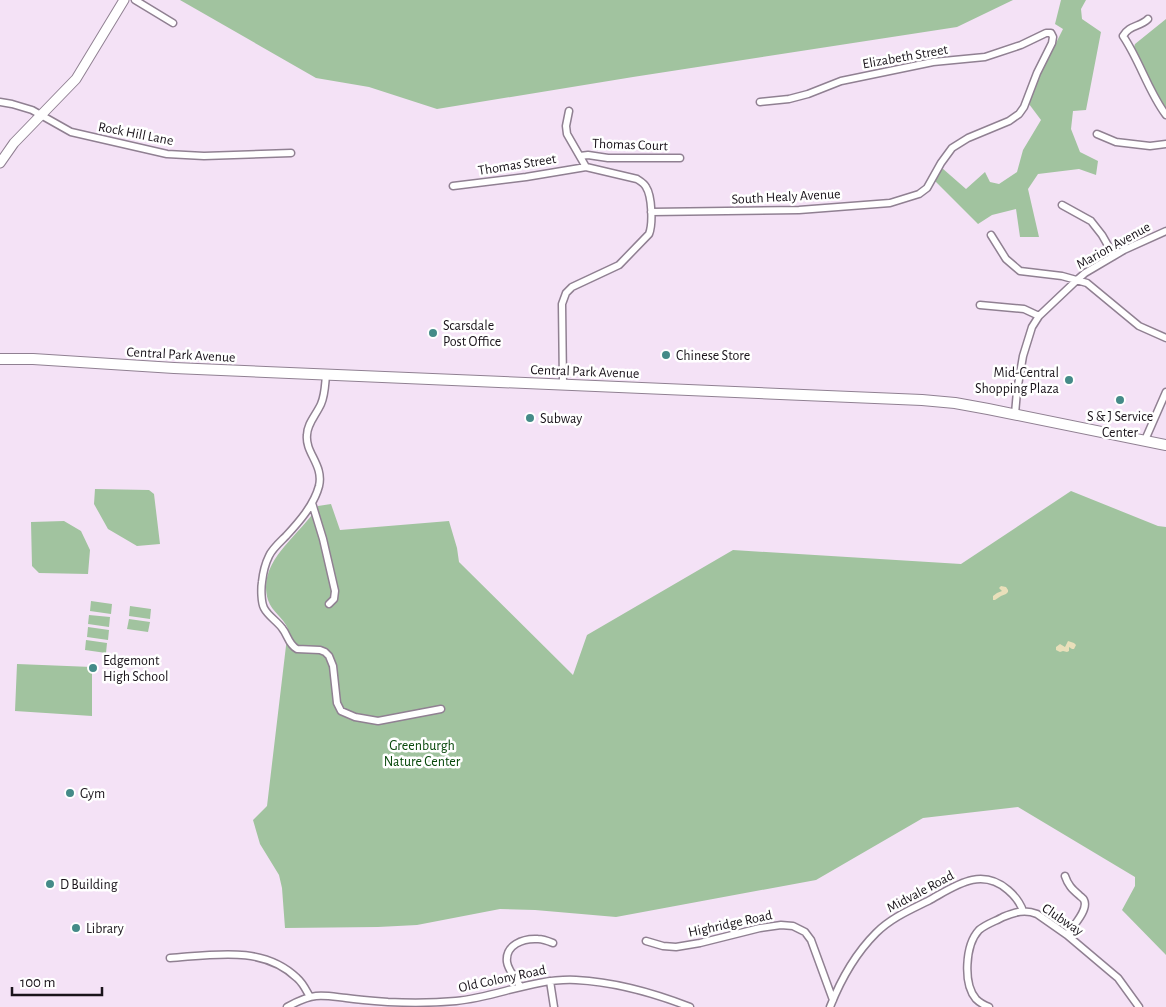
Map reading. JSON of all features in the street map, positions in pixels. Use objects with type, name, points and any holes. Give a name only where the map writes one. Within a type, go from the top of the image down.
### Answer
[{"type":"main road","name":"Central Park Avenue","points":[[0,359],[33,359],[326,375],[905,398],[955,403],[1166,444]]},
{"type":"street","points":[[0,162],[14,143],[76,80],[124,0]]},
{"type":"street","points":[[135,0],[173,23]]},
{"type":"street","points":[[1148,19],[1143,24],[1131,27],[1123,36],[1166,115]]},
{"type":"street","name":"Elizabeth Street","points":[[760,102],[789,99],[808,94],[840,81],[933,62],[985,56],[1021,45],[1046,33],[1052,35]]},
{"type":"street","name":"South Healy Avenue","points":[[651,212],[799,210],[890,203],[919,194],[927,188],[952,148],[968,138],[1013,119],[1022,111],[1037,73],[1052,43],[1052,35]]},
{"type":"street","name":"Rock Hill Lane","points":[[0,102],[32,110],[71,132],[168,154],[204,156],[291,153]]},
{"type":"street","name":"Thomas Street","points":[[569,111],[566,134],[586,166]]},
{"type":"street","points":[[1097,134],[1116,142],[1150,146],[1166,144]]},
{"type":"street","name":"Thomas Court","points":[[580,156],[680,158]]},
{"type":"street","name":"Thomas Street","points":[[453,186],[526,177],[586,166],[640,180],[647,189],[651,212]]},
{"type":"street","points":[[1062,205],[1091,221],[1102,235],[1114,256]]},
{"type":"street","points":[[562,384],[562,304],[566,292],[572,287],[622,262],[649,234],[651,212]]},
{"type":"street","name":"Marion Avenue","points":[[1014,414],[1023,356],[1032,327],[1039,316],[1085,273],[1114,256],[1166,231]]},
{"type":"street","points":[[991,235],[1014,268],[1020,271],[1062,276],[1091,285],[1139,326],[1166,338]]},
{"type":"street","points":[[980,305],[1024,309],[1039,316]]},
{"type":"street","points":[[326,375],[325,390],[320,405],[307,428],[306,438],[319,468],[320,485],[312,503],[300,521],[269,555],[261,588],[264,608],[282,628],[294,647],[297,649],[320,650],[329,656],[333,666],[336,703],[341,711],[355,717],[378,721],[441,709]]},
{"type":"street","points":[[1145,440],[1166,392]]},
{"type":"street","points":[[312,503],[323,539],[335,591],[334,599],[329,604]]},
{"type":"street","points":[[1065,876],[1071,888],[1083,898],[1085,906],[1067,935]]},
{"type":"street","name":"Midvale Road","points":[[830,1007],[844,975],[856,955],[882,927],[901,914],[963,882],[986,879],[996,882],[1018,899],[1024,911]]},
{"type":"street","name":"Clubway","points":[[989,1007],[979,1002],[971,990],[967,961],[971,944],[976,934],[984,927],[1007,916],[1024,911],[1037,914],[1067,935],[1118,978],[1139,1007]]},
{"type":"street","name":"Highridge Road","points":[[646,941],[663,946],[676,947],[767,927],[793,926],[805,932],[811,940],[833,1000]]},
{"type":"street","points":[[520,986],[508,963],[511,947],[518,943],[537,939],[553,943]]},
{"type":"street","points":[[170,958],[233,955],[251,955],[264,958],[297,978],[310,997]]},
{"type":"street","name":"Old Colony Road","points":[[287,1007],[317,996],[387,1002],[438,1002],[478,998],[520,986],[550,981],[577,980],[646,992],[690,1007]]},
{"type":"street","points":[[550,981],[554,1007]]},
{"type":"green space","points":[[180,0],[1013,0],[957,27],[437,109],[369,87],[316,78]]},
{"type":"green space","points":[[1061,0],[1086,0],[1081,9],[1082,19],[1101,32],[1086,110],[1073,111],[1071,129],[1080,152],[1098,161],[1096,175],[1079,169],[1038,174],[1028,189],[1039,237],[1020,237],[1016,209],[992,215],[978,224],[935,181],[942,168],[966,189],[985,172],[990,182],[999,184],[1017,172],[1023,150],[1041,120],[1029,104],[1033,89],[1063,29],[1055,24]]},
{"type":"green space","points":[[1166,19],[1166,112],[1134,47],[1135,44]]},
{"type":"green space","points":[[95,489],[149,490],[154,494],[160,544],[137,546],[108,529],[94,504]]},
{"type":"green space","name":"Greenburgh Nature Center","points":[[1071,491],[1158,526],[1166,527],[1166,955],[1122,910],[1135,886],[1135,877],[1018,807],[923,818],[816,880],[616,917],[500,909],[417,925],[285,928],[282,888],[279,875],[260,844],[253,820],[267,806],[288,629],[270,604],[266,586],[268,573],[274,561],[318,506],[331,504],[340,530],[449,521],[459,562],[573,675],[587,635],[733,550],[961,564]]},
{"type":"green space","points":[[64,521],[81,531],[90,550],[88,574],[39,573],[32,566],[31,522]]},
{"type":"green space","points":[[91,601],[112,604],[111,614],[90,611]]},
{"type":"green space","points":[[130,606],[151,609],[150,619],[129,616]]},
{"type":"green space","points":[[89,615],[110,617],[109,627],[88,624]]},
{"type":"green space","points":[[129,619],[150,622],[148,632],[127,629]]},
{"type":"green space","points":[[88,627],[109,630],[108,640],[87,637]]},
{"type":"green space","points":[[86,640],[107,643],[106,653],[85,650]]},
{"type":"green space","points":[[17,664],[92,667],[92,716],[15,711]]},
{"type":"sand","points":[[1001,586],[1006,587],[1008,592],[993,600],[993,596],[1002,591],[999,588]]},
{"type":"sand","points":[[1068,641],[1076,645],[1074,649],[1069,647],[1067,652],[1056,650],[1056,647],[1060,644],[1065,647]]},
{"type":"place","name":"Scarsdale Post Office","points":[[433,333]]},
{"type":"place","name":"Chinese Store","points":[[666,355]]},
{"type":"place","name":"Mid-Central Shopping Plaza","points":[[1069,380]]},
{"type":"place","name":"S & J Service Center","points":[[1120,400]]},
{"type":"place","name":"Subway","points":[[530,418]]},
{"type":"place","name":"Edgemont High School","points":[[93,668]]},
{"type":"place","name":"Gym","points":[[70,793]]},
{"type":"place","name":"D Building","points":[[50,884]]},
{"type":"place","name":"Library","points":[[76,928]]}]
